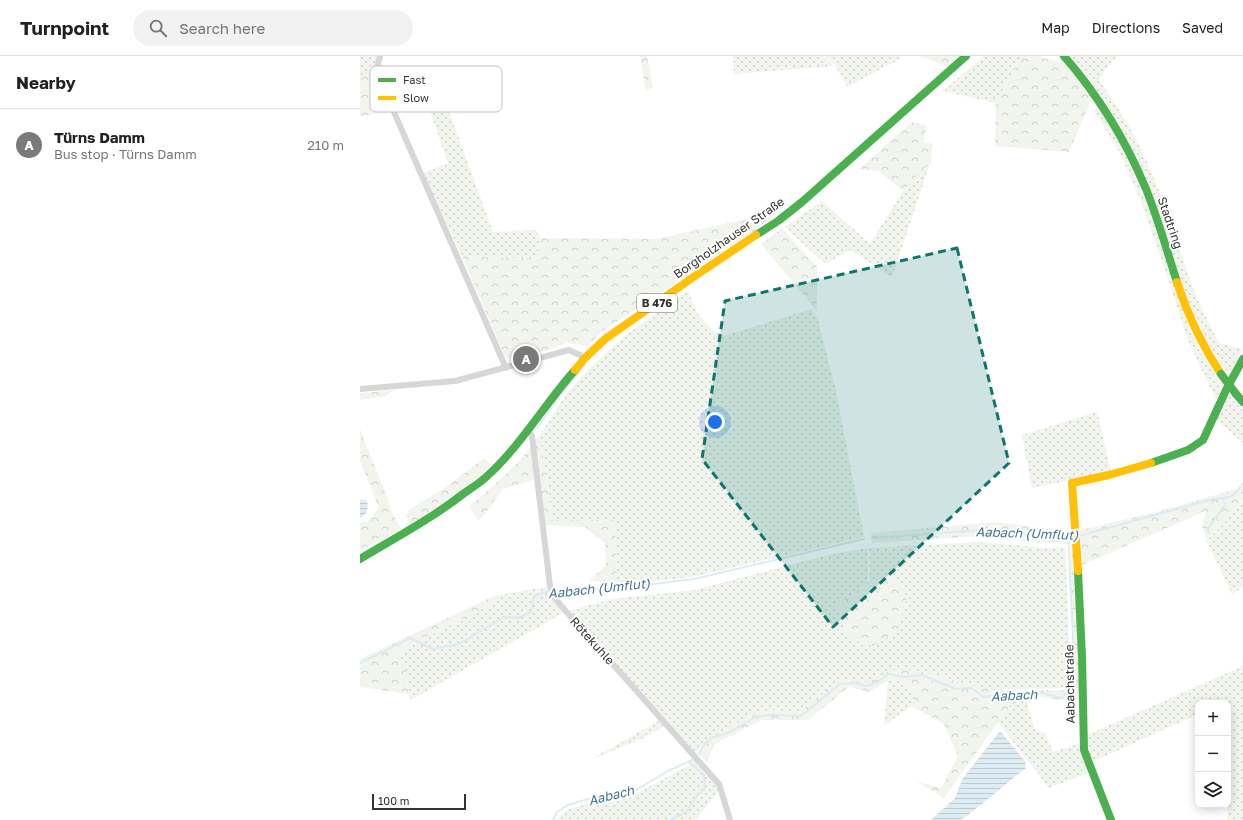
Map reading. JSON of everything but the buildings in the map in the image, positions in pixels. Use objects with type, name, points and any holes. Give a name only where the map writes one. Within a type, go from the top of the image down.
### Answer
[{"type":"street","points":[[378,66],[380,56]]},
{"type":"street","name":"Borgholzhauser Straße","points":[[360,559],[442,510],[485,478],[528,430],[561,386],[584,359],[605,339],[692,278],[778,221],[802,202],[966,56]]},
{"type":"street","name":"Stadtring","points":[[1064,56],[1089,88],[1121,138],[1145,188],[1188,313],[1198,337],[1221,374],[1243,402]]},
{"type":"street","points":[[394,112],[506,368]]},
{"type":"street","points":[[360,389],[455,381],[569,350],[580,355],[584,359]]},
{"type":"street","name":"Aabachstraße","points":[[1111,820],[1084,750],[1077,533],[1072,484],[1156,462],[1197,446],[1203,440],[1226,388],[1243,359]]},
{"type":"street","name":"Rötekuhle","points":[[528,430],[532,436],[550,586],[553,596],[719,784],[730,820]]},
{"type":"highlighted area","points":[[957,248],[1009,463],[833,627],[702,459],[725,301]]},
{"type":"green space","points":[[360,56],[378,56],[376,66],[370,66],[370,77],[360,76]]},
{"type":"green space","points":[[640,56],[647,56],[653,87],[646,91]]},
{"type":"green space","points":[[733,56],[823,56],[834,66],[734,74]]},
{"type":"green space","points":[[825,56],[899,56],[900,59],[847,87],[835,65]]},
{"type":"green space","points":[[919,56],[959,56],[948,66]]},
{"type":"green space","points":[[984,56],[1021,56],[996,103],[943,91]]},
{"type":"green space","points":[[1021,56],[1037,56],[1065,64],[1092,98],[1069,152],[995,146],[996,103]]},
{"type":"green space","points":[[1071,56],[1118,56],[1107,67],[1099,80],[1130,128],[1149,165],[1190,280],[1219,343],[1242,349],[1229,375],[1212,351],[1187,299],[1155,202],[1144,174],[1109,109],[1087,76]]},
{"type":"green space","points":[[360,76],[370,77],[370,112],[389,112],[360,116]]},
{"type":"green space","points":[[1096,104],[1129,162],[1150,213],[1189,328],[1201,352],[1222,387],[1216,400],[1187,338],[1168,278],[1140,199],[1121,155],[1095,112]]},
{"type":"green space","points":[[430,112],[449,112],[493,232],[536,230],[540,238],[535,259],[462,256],[423,173],[448,163]]},
{"type":"green space","points":[[912,122],[927,126],[923,142],[933,144],[931,160],[903,191],[879,171],[859,169]]},
{"type":"green space","points":[[931,160],[892,277],[850,250],[825,264],[785,227],[822,201],[870,244],[903,191]]},
{"type":"green space","points":[[771,214],[775,215],[752,233],[601,332],[588,346],[567,343],[519,360],[505,357],[462,256],[535,259],[540,238],[655,239]]},
{"type":"green space","points":[[782,228],[817,267],[817,311],[761,244]]},
{"type":"green space","points":[[688,291],[698,314],[712,330],[724,336],[812,309],[818,320],[836,391],[864,537],[692,577],[658,581],[617,582],[615,520],[552,520],[540,435],[567,393],[593,365],[626,335]]},
{"type":"green space","points":[[394,390],[386,396],[360,400],[360,393]]},
{"type":"green space","points":[[1228,395],[1243,410],[1243,443],[1216,419]]},
{"type":"green space","points":[[1097,412],[1111,472],[1032,488],[1022,435]]},
{"type":"green space","points":[[360,429],[392,512],[401,529],[361,550],[360,523],[368,521],[379,508],[360,461]]},
{"type":"green space","points":[[540,435],[552,520],[615,520],[617,582],[589,581],[606,565],[605,543],[585,527],[545,525],[535,441]]},
{"type":"green space","points":[[531,447],[534,480],[503,489],[482,518],[478,520],[469,506],[511,470]]},
{"type":"green space","points":[[484,458],[491,465],[469,485],[416,523],[410,524],[406,515],[410,509],[445,488]]},
{"type":"green space","points":[[1243,485],[1243,500],[1218,530],[1206,539],[1202,525],[1206,511],[1082,565],[1080,698],[1061,700],[1036,696],[1037,690],[1068,690],[1073,683],[1071,548],[1064,542],[1045,543],[981,536],[872,543],[871,533],[995,522],[1072,532],[1160,511],[1240,488]]},
{"type":"green space","points":[[1243,501],[1243,584],[1239,590],[1232,594],[1206,540],[1217,531]]},
{"type":"green space","points":[[979,542],[1046,548],[1065,547],[1071,681],[1066,688],[991,690],[919,671],[891,670],[870,682],[840,680],[800,712],[770,710],[705,740],[696,753],[568,611],[612,599],[695,590],[828,555],[868,548],[868,583],[837,605],[893,575],[870,582],[869,548]]},
{"type":"green space","points":[[893,575],[907,597],[897,632],[872,646],[862,644],[845,633],[837,605],[868,583]]},
{"type":"green space","points":[[547,587],[549,596],[563,613],[411,700],[408,694],[407,673],[396,657],[413,644],[497,601],[494,596]]},
{"type":"green space","points":[[494,596],[497,601],[413,644],[396,657],[407,673],[408,694],[360,687],[360,659]]},
{"type":"green space","points":[[1243,666],[1243,820],[1227,820],[1227,808],[1231,808],[1231,700],[1195,700],[1195,715],[1094,761],[1088,752],[1087,735]]},
{"type":"green space","points":[[891,670],[919,671],[991,690],[1012,691],[1014,700],[944,798],[916,781],[941,788],[958,756],[944,724],[911,706],[915,694],[904,683],[892,678],[869,692],[849,687],[808,720],[761,720],[715,744],[707,762],[699,754],[705,740],[754,713],[770,710],[800,712],[840,680],[870,682]]},
{"type":"green space","points":[[892,678],[904,683],[915,694],[911,706],[884,726],[888,681]]},
{"type":"green space","points":[[1034,695],[1034,698],[1026,700],[1035,730],[1045,733],[1053,752],[1081,743],[1090,772],[1049,788],[998,722],[1014,700],[1013,697]]},
{"type":"green space","points":[[660,720],[663,725],[661,728],[641,739],[590,760]]},
{"type":"green space","points":[[694,760],[716,783],[718,791],[696,820],[557,820],[567,810],[637,793],[688,766]]},
{"type":"shaded area","points":[[362,499],[367,501],[368,509],[360,518],[360,500]]},
{"type":"shaded area","points":[[1000,731],[1025,761],[1026,768],[960,820],[931,820],[955,798],[963,778]]},
{"type":"waterway","points":[[537,428],[564,390],[585,365]]},
{"type":"waterway","name":"Aabach (Umflut)","points":[[1079,536],[1213,499],[1228,497],[1237,492],[1243,483]]},
{"type":"waterway","points":[[1209,533],[1207,530],[1225,505],[1223,498]]},
{"type":"waterway","name":"Aabach (Umflut)","points":[[872,538],[983,530],[1074,537]]},
{"type":"waterway","name":"Aabach","points":[[1068,537],[1069,543]]},
{"type":"waterway","name":"Aabach (Umflut)","points":[[360,663],[410,638],[433,649],[459,644],[504,617],[518,618],[531,612],[534,596],[545,592],[628,587],[694,579],[864,539]]},
{"type":"waterway","name":"Aabach","points":[[699,754],[702,747],[710,739],[732,731],[755,717],[770,715],[801,716],[840,684],[853,683],[867,686],[879,681],[888,674],[905,677],[922,675],[956,689],[972,688],[983,697],[1038,692],[1061,698],[1068,693],[1075,684],[1069,547]]},
{"type":"waterway","name":"Aabach","points":[[553,820],[557,812],[568,805],[588,799],[636,790],[668,771],[692,760]]},
{"type":"waterway","points":[[670,820],[686,812],[696,797],[705,788],[704,775],[688,761]]},
{"type":"traffic: fast","points":[[756,235],[778,221],[802,202],[966,56]]},
{"type":"traffic: fast","points":[[1064,56],[1100,103],[1130,153],[1146,189],[1177,282]]},
{"type":"traffic: fast","points":[[1151,463],[1188,450],[1203,440],[1227,388],[1243,359]]},
{"type":"traffic: fast","points":[[360,559],[426,520],[485,478],[498,466],[521,439],[575,370]]},
{"type":"traffic: fast","points":[[1221,374],[1236,394]]},
{"type":"traffic: fast","points":[[1236,394],[1243,402]]},
{"type":"traffic: fast","points":[[1078,571],[1084,750],[1111,820]]},
{"type":"traffic: slow","points":[[575,370],[605,339],[756,235]]},
{"type":"traffic: slow","points":[[1177,282],[1196,330],[1207,352],[1221,374]]},
{"type":"traffic: slow","points":[[1078,571],[1072,483],[1109,475],[1151,463]]},
{"type":"place","name":"Türns Damm","points":[[526,359]]}]
